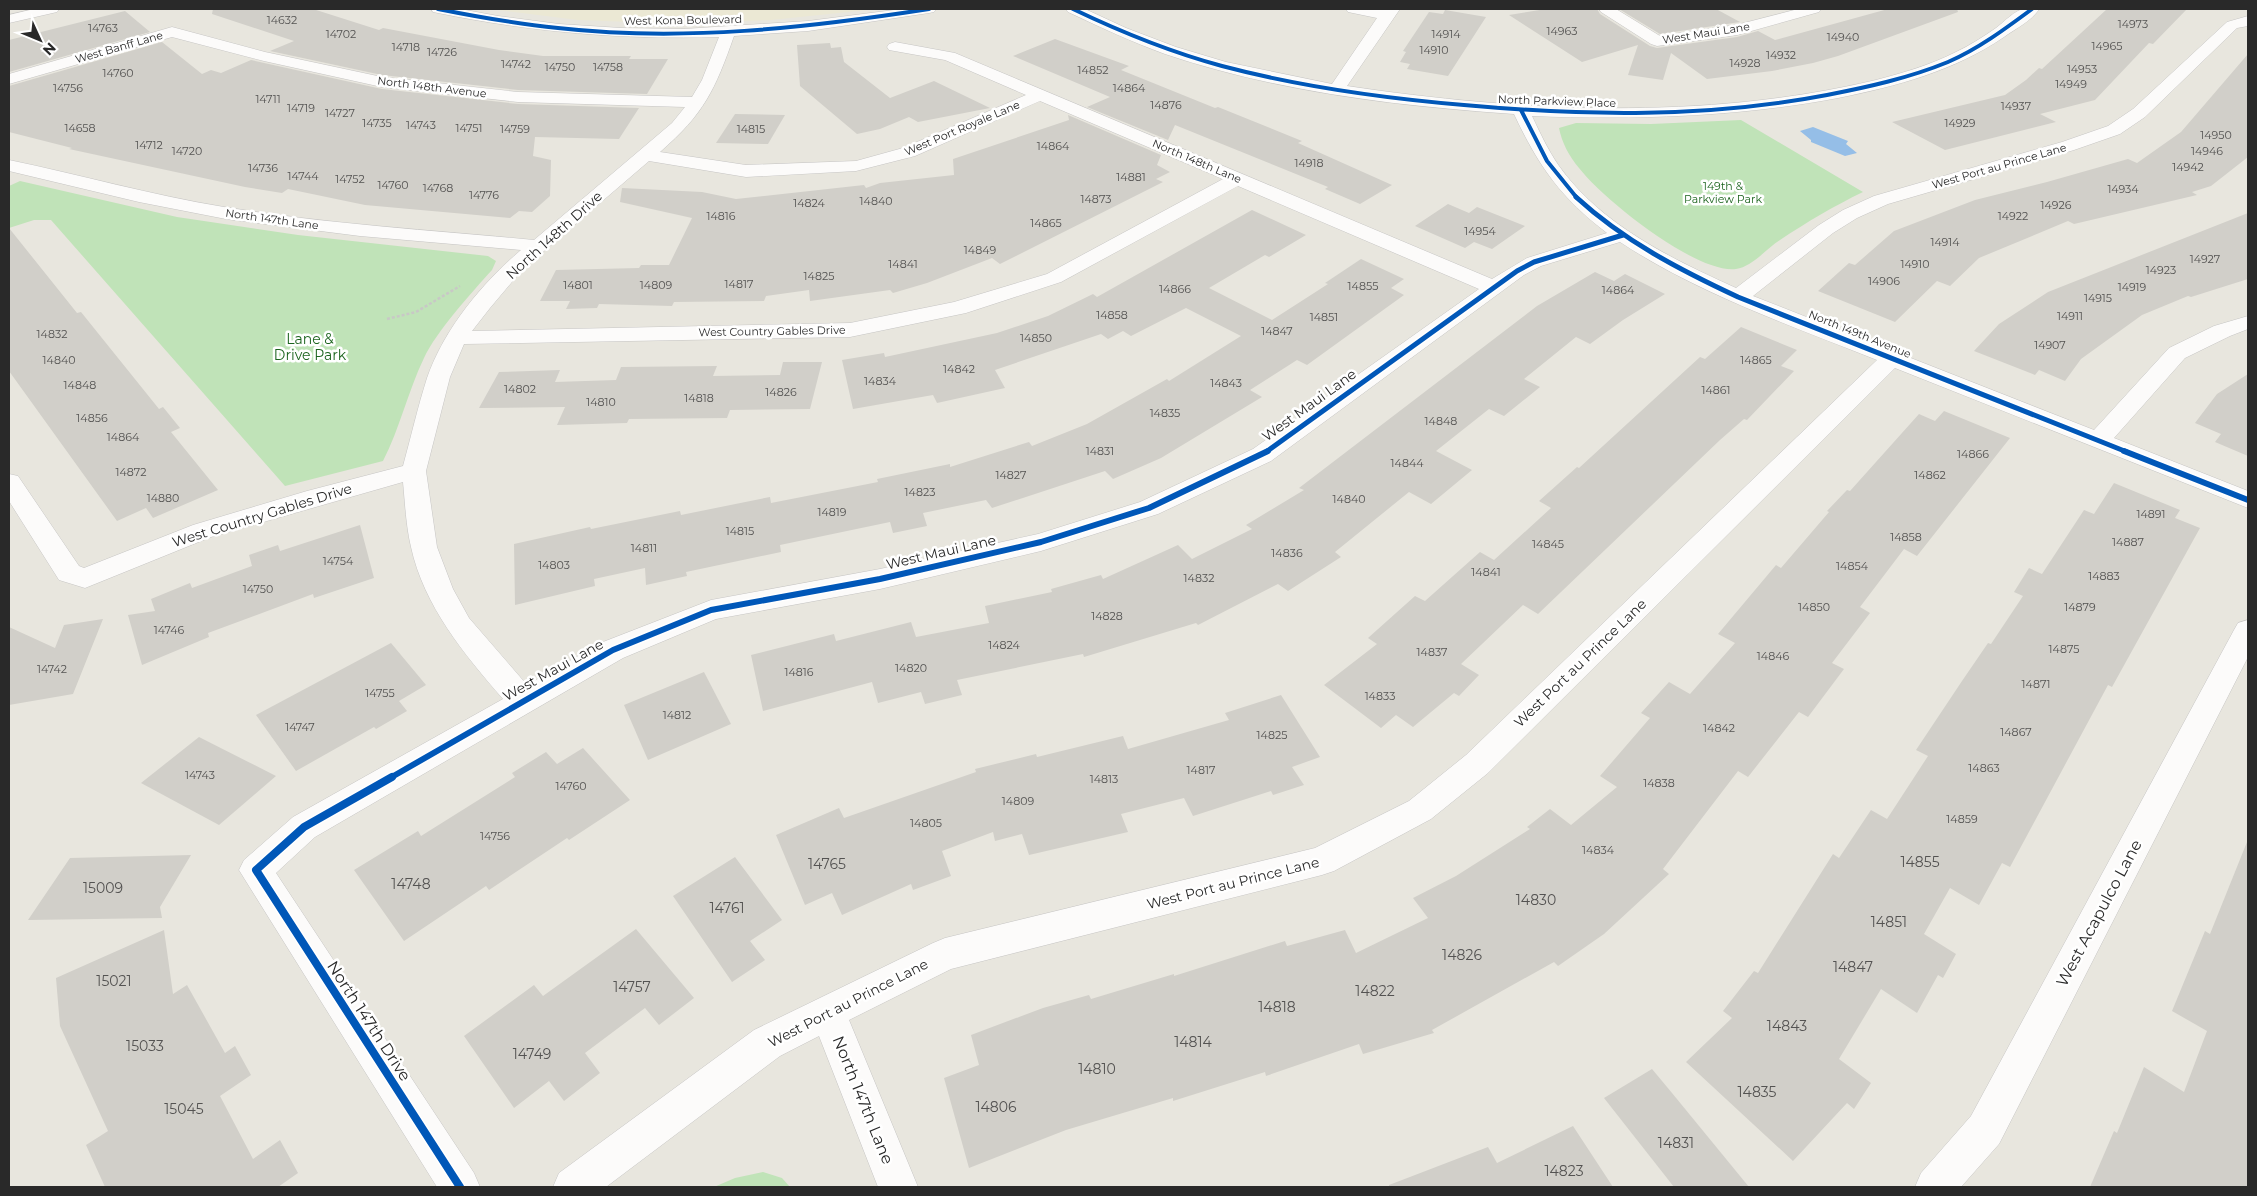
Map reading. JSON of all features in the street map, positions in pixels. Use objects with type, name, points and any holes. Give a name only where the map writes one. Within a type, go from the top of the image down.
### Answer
[{"type":"street","points":[[9,19],[52,9]]},
{"type":"street","name":"West Kona Boulevard","points":[[438,9],[488,19],[578,29],[648,32],[729,30],[825,24],[929,9]]},
{"type":"street","name":"North Parkview Place","points":[[1073,9],[1134,36],[1197,58],[1270,77],[1336,90],[1434,103],[1521,110],[1649,113],[1733,109],[1811,99],[1891,81],[1949,62],[1982,45],[2032,9]]},
{"type":"street","points":[[1353,9],[1390,12]]},
{"type":"street","name":"West Maui Lane","points":[[1606,9],[1657,41],[1737,30],[1814,9]]},
{"type":"street","points":[[1336,90],[1390,12]]},
{"type":"street","name":"West Port au Prince Lane","points":[[1738,297],[1826,228],[1850,214],[1881,200],[2068,146],[2114,130],[2139,113],[2232,25],[2248,22]]},
{"type":"street","name":"North 148th Drive","points":[[523,701],[459,626],[439,589],[424,547],[414,471],[439,377],[456,338],[482,303],[515,266],[678,127],[698,102],[710,80],[729,30]]},
{"type":"street","name":"North 148th Avenue","points":[[172,32],[264,56],[382,82],[518,97],[698,102]]},
{"type":"street","name":"West Banff Lane","points":[[9,79],[172,32]]},
{"type":"street","name":"North 148th Lane","points":[[895,47],[949,56],[1494,288]]},
{"type":"street","name":"West Port Royale Lane","points":[[645,155],[746,171],[856,166],[909,152],[1040,94]]},
{"type":"street","name":"North 149th Avenue","points":[[1521,110],[1534,137],[1558,176],[1573,194],[1622,235],[1666,262],[1738,297],[2248,500]]},
{"type":"street","name":"North 147th Lane","points":[[12,168],[182,206],[326,227],[539,246]]},
{"type":"street","name":"West Country Gables Drive","points":[[456,338],[850,330],[948,310],[1054,278],[1237,179]]},
{"type":"street","name":"West Maui Lane","points":[[256,870],[304,827],[612,650],[710,610],[880,579],[1041,542],[1149,508],[1262,454],[1494,288],[1534,262],[1622,235]]},
{"type":"street","points":[[2098,440],[2177,353],[2222,331],[2248,322]]},
{"type":"street","name":"West Port au Prince Lane","points":[[573,1187],[767,1043],[945,954],[1322,861],[1420,810],[1477,764],[1892,358]]},
{"type":"street","name":"West Country Gables Drive","points":[[9,482],[69,572],[85,578],[202,531],[306,500],[414,471]]},
{"type":"street","name":"West Acapulco Lane","points":[[1935,1187],[1985,1130],[2248,630]]},
{"type":"street","name":"North 147th Drive","points":[[256,870],[460,1187]]},
{"type":"street","name":"North 147th Lane","points":[[828,1013],[898,1187]]},
{"type":"path","points":[[387,319],[398,318],[419,311],[461,285]]},
{"type":"shaded area","points":[[489,9],[877,9],[771,20],[683,24],[578,20]]},
{"type":"green space","name":"149th & Parkview Park","points":[[1741,120],[1863,192],[1775,243],[1748,265],[1736,269],[1719,267],[1698,260],[1652,232],[1629,215],[1608,198],[1579,168],[1566,149],[1559,128],[1576,123],[1651,124]]},
{"type":"green space","name":"Lane & Drive Park","points":[[20,181],[177,217],[298,235],[488,256],[496,261],[492,270],[455,312],[437,336],[424,358],[383,461],[285,486],[51,220],[34,220],[9,228],[9,186]]},
{"type":"green space","points":[[763,1172],[782,1178],[790,1187],[714,1187],[735,1178]]},
{"type":"water","points":[[1813,127],[1848,141],[1846,144],[1857,153],[1845,156],[1811,142],[1800,131]]},
{"type":"building","points":[[213,9],[313,9],[379,30],[383,28],[499,50],[543,56],[631,56],[629,59],[668,59],[647,94],[518,90],[382,75],[270,51],[294,41],[212,14]]},
{"type":"building","points":[[1546,9],[1597,9],[1600,14],[1650,46],[1657,48],[1737,37],[1758,31],[1775,40],[1888,9],[1957,9],[1958,12],[1838,56],[1772,71],[1707,79],[1671,53],[1663,80],[1628,75],[1638,45],[1582,62],[1509,15]]},
{"type":"building","points":[[1619,9],[1716,9],[1740,22],[1660,34]]},
{"type":"building","points":[[2107,9],[2187,9],[2153,44],[2149,43],[2095,100],[2040,114],[2056,122],[1945,150],[1892,122],[2005,95],[2039,68],[2042,69]]},
{"type":"building","points":[[1445,10],[1486,17],[1448,76],[1407,69],[1410,64],[1400,62],[1406,52],[1403,51],[1429,12],[1443,14]]},
{"type":"building","points":[[125,11],[150,32],[9,72],[9,40]]},
{"type":"building","points":[[1055,39],[1129,66],[1121,70],[1302,141],[1298,143],[1392,185],[1360,204],[1325,189],[1328,187],[1175,125],[1168,140],[1087,107],[1110,97],[1013,56]]},
{"type":"building","points":[[162,42],[202,74],[211,70],[221,73],[251,60],[382,89],[518,104],[639,108],[619,139],[535,137],[533,156],[551,160],[550,196],[532,212],[519,211],[510,218],[365,205],[288,189],[282,193],[245,187],[69,149],[72,148],[9,132],[9,86]]},
{"type":"building","points":[[830,43],[831,48],[841,47],[844,62],[890,98],[934,81],[990,108],[918,122],[909,117],[880,129],[857,134],[800,86],[797,45]]},
{"type":"building","points":[[2248,54],[2248,157],[2211,186],[2192,192],[2197,195],[2074,224],[2068,221],[1979,258],[1950,286],[1937,281],[1895,322],[1818,291],[1849,263],[1855,265],[1894,231],[1975,200],[2128,159],[2137,163],[2181,132]]},
{"type":"building","points":[[735,114],[785,115],[768,144],[716,143]]},
{"type":"building","points":[[1068,115],[1161,155],[1157,165],[1170,172],[1156,179],[1163,182],[1000,264],[992,258],[927,283],[893,293],[890,290],[810,301],[809,290],[766,296],[764,301],[674,302],[672,306],[599,304],[597,308],[566,309],[570,301],[540,301],[556,270],[639,268],[641,265],[669,265],[692,218],[620,202],[622,188],[702,192],[736,199],[864,185],[866,188],[880,183],[954,175],[953,159],[1069,120]]},
{"type":"building","points":[[1448,204],[1469,213],[1477,207],[1525,226],[1492,249],[1474,242],[1465,248],[1415,226]]},
{"type":"building","points":[[1252,210],[1306,235],[1269,257],[1265,255],[1209,288],[1272,320],[1328,284],[1325,283],[1361,259],[1404,279],[1391,288],[1404,295],[1307,365],[1297,360],[1250,390],[1262,397],[1161,458],[1113,479],[1105,471],[992,508],[986,500],[923,513],[927,526],[893,533],[890,522],[780,545],[781,552],[686,572],[687,576],[646,585],[645,568],[594,579],[595,586],[515,605],[514,544],[590,527],[591,529],[680,511],[681,515],[770,497],[771,503],[878,482],[877,479],[950,464],[950,467],[1029,442],[1032,446],[1087,424],[1167,379],[1169,381],[1241,336],[1186,308],[1131,336],[1123,331],[1108,339],[1101,334],[995,370],[1005,388],[937,403],[933,395],[853,409],[842,360],[884,353],[885,357],[997,333],[1048,316],[1093,294],[1097,297]]},
{"type":"building","points":[[2248,213],[2248,279],[2191,297],[2188,296],[2142,315],[2081,359],[2065,381],[2039,370],[2035,375],[1974,351],[1999,324],[2048,292]]},
{"type":"building","points":[[9,228],[77,313],[81,312],[159,409],[163,407],[180,428],[171,432],[218,490],[153,518],[146,508],[117,521],[9,371]]},
{"type":"building","points":[[1595,272],[1614,281],[1625,274],[1665,294],[1623,320],[1590,344],[1576,337],[1524,379],[1540,387],[1504,416],[1489,409],[1436,451],[1472,470],[1431,504],[1409,492],[1335,552],[1341,557],[1288,591],[1278,584],[1198,625],[1196,623],[1084,657],[1083,654],[957,680],[962,695],[925,704],[921,692],[878,703],[872,682],[763,711],[751,655],[834,634],[836,641],[911,622],[916,637],[989,623],[985,606],[1052,592],[1051,589],[1101,575],[1103,579],[1178,545],[1192,559],[1252,529],[1246,525],[1304,490],[1299,488],[1537,306]]},
{"type":"building","points":[[1741,327],[1797,350],[1781,366],[1794,371],[1747,420],[1744,419],[1720,440],[1538,614],[1523,605],[1461,664],[1479,675],[1459,696],[1454,693],[1413,727],[1396,715],[1381,728],[1324,685],[1377,644],[1368,638],[1415,596],[1425,601],[1480,552],[1494,560],[1551,508],[1539,501],[1577,467],[1579,468],[1700,357],[1705,359]]},
{"type":"building","points":[[783,362],[822,362],[810,409],[730,410],[727,418],[629,419],[627,423],[557,425],[565,407],[479,408],[499,372],[560,370],[555,382],[616,380],[621,367],[717,366],[713,376],[780,375]]},
{"type":"building","points":[[2248,374],[2248,456],[2215,442],[2221,434],[2195,423],[2217,394]]},
{"type":"building","points":[[1944,411],[2010,438],[1917,556],[1904,549],[1860,607],[1870,613],[1832,663],[1844,669],[1808,717],[1799,712],[1748,777],[1738,771],[1663,869],[1669,874],[1604,934],[1558,966],[1554,962],[1432,1030],[1434,1033],[1363,1054],[1359,1044],[1266,1076],[1265,1072],[1173,1101],[1173,1098],[1066,1130],[969,1168],[944,1078],[979,1065],[971,1035],[1043,1008],[1089,995],[1091,999],[1174,974],[1174,976],[1285,941],[1287,946],[1345,930],[1356,953],[1428,918],[1413,898],[1456,876],[1530,829],[1527,827],[1550,809],[1571,825],[1617,787],[1600,776],[1650,718],[1641,713],[1669,682],[1690,694],[1735,643],[1718,634],[1776,565],[1781,568],[1829,512],[1827,511],[1847,490],[1850,491],[1919,414],[1935,421]]},
{"type":"building","points":[[2114,483],[2180,510],[2175,518],[2200,528],[2112,687],[2108,685],[2010,867],[2002,863],[1979,905],[1950,888],[1924,934],[1956,954],[1943,978],[1938,975],[1917,1013],[1881,989],[1839,1059],[1871,1083],[1854,1109],[1847,1103],[1793,1161],[1686,1062],[1732,1018],[1723,1011],[1754,971],[1758,973],[1833,854],[1839,858],[1871,810],[1887,819],[1928,756],[1916,750],[1988,643],[1991,644],[2023,596],[2014,592],[2029,568],[2042,574],[2084,510],[2094,514]]},
{"type":"building","points":[[360,525],[374,578],[314,598],[313,594],[208,633],[209,637],[142,665],[128,615],[155,611],[151,599],[190,583],[192,588],[252,566],[249,555],[278,545],[280,551]]},
{"type":"building","points":[[103,619],[73,694],[9,705],[9,627],[55,648],[64,625]]},
{"type":"building","points":[[391,643],[426,685],[399,701],[407,711],[376,729],[374,727],[296,771],[256,715]]},
{"type":"building","points":[[704,672],[731,724],[648,760],[624,705]]},
{"type":"building","points":[[1281,695],[1320,757],[1292,767],[1304,785],[1273,795],[1271,791],[1193,816],[1184,798],[1121,814],[1128,832],[1029,855],[1022,834],[995,841],[993,832],[942,851],[951,876],[913,890],[911,884],[842,915],[832,893],[805,905],[776,835],[839,808],[844,818],[976,772],[975,769],[1036,754],[1037,757],[1123,736],[1128,749],[1229,720],[1225,713]]},
{"type":"building","points":[[199,737],[276,776],[219,825],[141,783]]},
{"type":"building","points":[[583,748],[630,800],[569,840],[567,838],[489,890],[486,886],[404,941],[354,870],[418,831],[421,836],[515,777],[512,773],[546,752],[557,764]]},
{"type":"building","points":[[2247,842],[2248,1187],[2090,1187],[2114,1131],[2117,1133],[2144,1067],[2184,1092],[2207,1031],[2172,1011],[2205,931],[2210,934]]},
{"type":"building","points":[[191,855],[160,907],[162,918],[28,920],[70,858]]},
{"type":"building","points":[[735,857],[782,920],[750,941],[765,960],[732,982],[673,896]]},
{"type":"building","points":[[636,929],[694,998],[659,1025],[645,1008],[585,1053],[600,1073],[564,1101],[549,1081],[514,1108],[464,1036],[534,985],[543,996]]},
{"type":"building","points":[[164,930],[173,994],[187,985],[225,1053],[235,1046],[251,1075],[220,1096],[253,1159],[280,1140],[298,1173],[278,1187],[105,1187],[86,1145],[108,1131],[60,1026],[56,978]]},
{"type":"building","points":[[1652,1069],[1749,1187],[1674,1187],[1604,1098]]},
{"type":"building","points":[[1573,1126],[1613,1187],[1389,1187],[1389,1185],[1488,1147],[1497,1163]]},
{"type":"cycle path","points":[[438,9],[498,21],[559,29],[621,33],[746,31],[869,19],[929,9]]},
{"type":"cycle path","points":[[1073,9],[1121,31],[1170,50],[1221,66],[1273,78],[1326,88],[1432,102],[1529,110],[1621,113],[1712,110],[1757,106],[1802,100],[1885,82],[1923,71],[1959,57],[1992,38],[2032,9]]},
{"type":"cycle path","points":[[1521,110],[1547,161],[1576,197],[1596,216],[1618,232],[1689,274],[1738,297],[2248,500]]},
{"type":"cycle path","points":[[460,1187],[256,870],[304,827],[613,650],[711,610],[880,579],[1041,542],[1149,508],[1262,455],[1517,271],[1534,262],[1623,235]]}]
